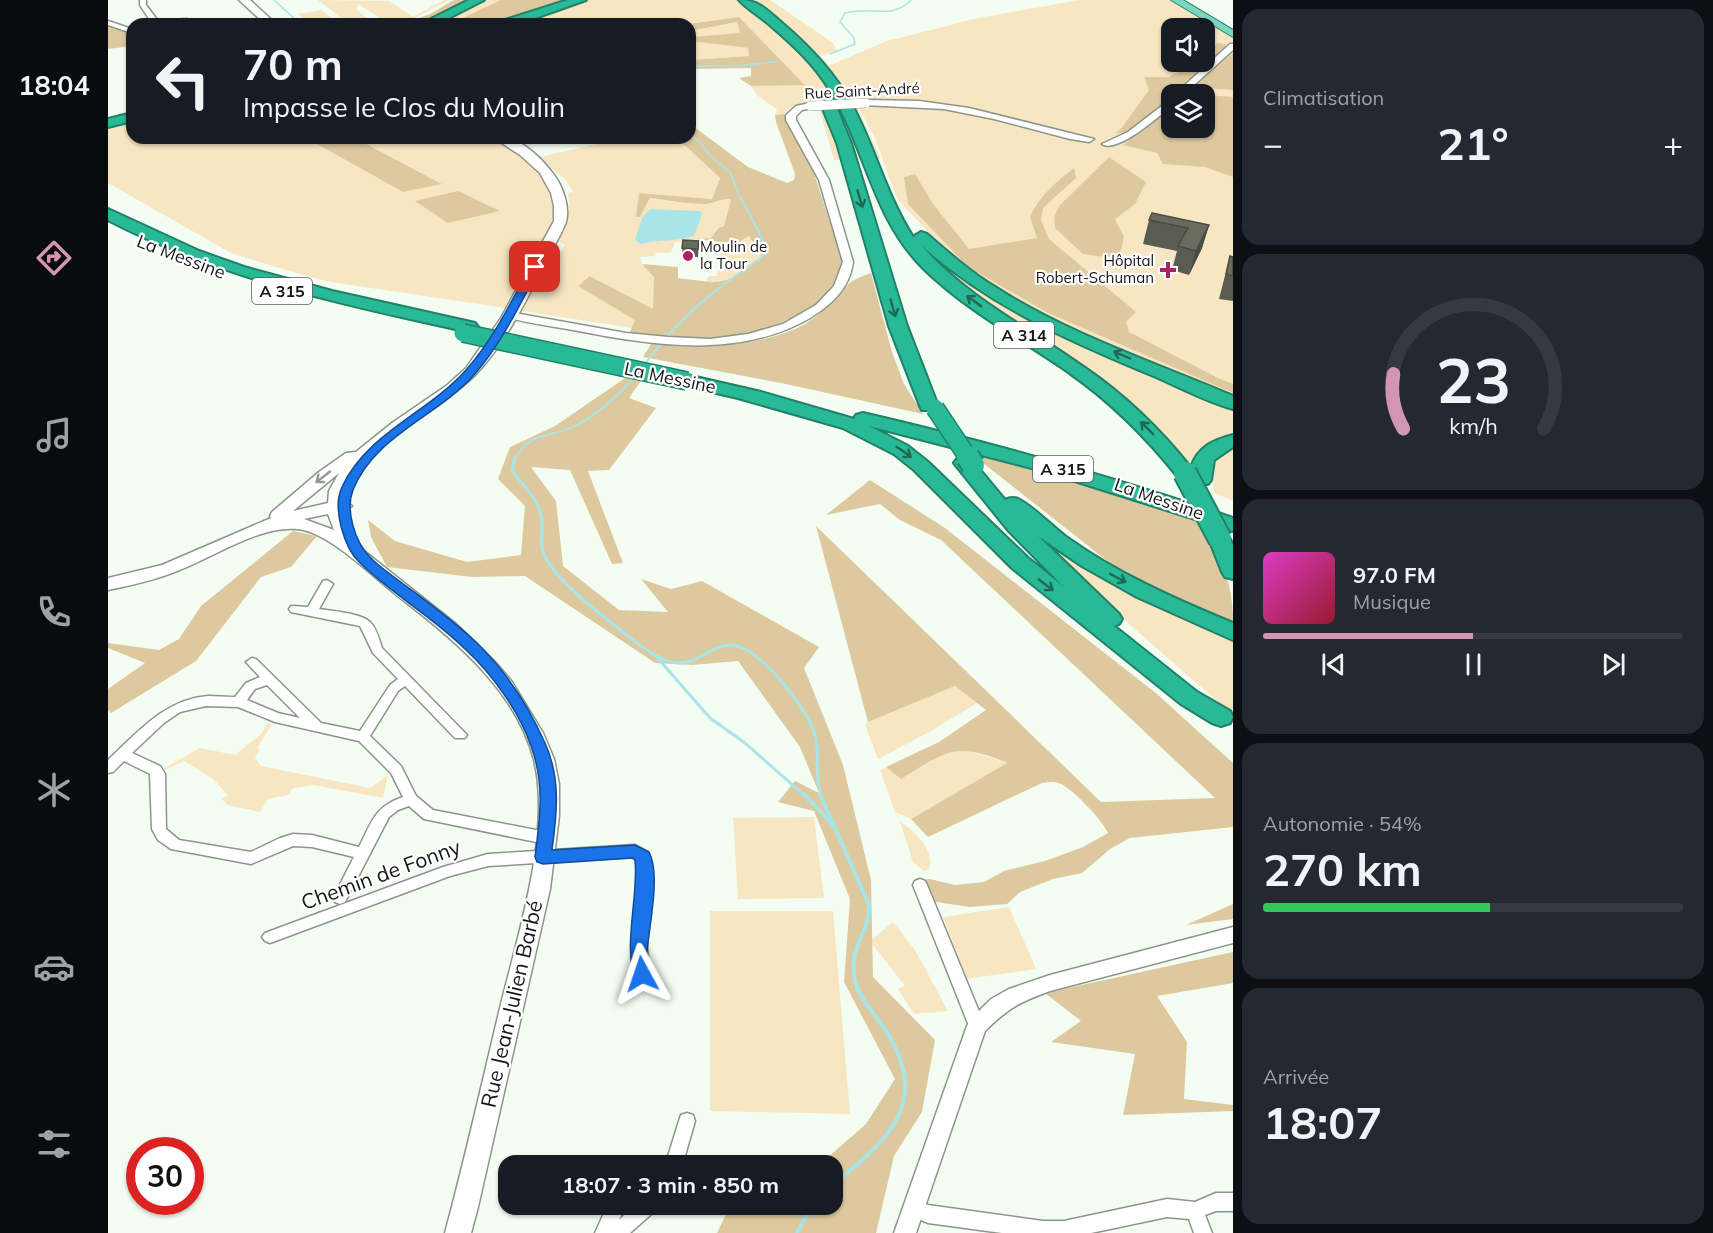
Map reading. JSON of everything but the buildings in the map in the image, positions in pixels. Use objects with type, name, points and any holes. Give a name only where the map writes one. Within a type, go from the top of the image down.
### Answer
[{"type":"highway","points":[[440,18],[478,0]]},
{"type":"highway","points":[[524,18],[580,0]]},
{"type":"highway","name":"A 314","points":[[741,3],[809,75]]},
{"type":"highway","name":"A 314","points":[[741,3],[790,36],[826,76],[843,101],[878,186],[899,229],[936,273],[1099,386],[1152,433],[1193,476]]},
{"type":"highway","points":[[815,100],[828,103],[844,143],[898,326],[911,362],[932,407],[968,464],[997,505],[1053,565],[1227,722]]},
{"type":"highway","points":[[108,123],[126,118]]},
{"type":"highway","points":[[108,128],[126,124]]},
{"type":"highway","points":[[878,186],[926,242],[959,271],[981,285],[1051,324],[1233,403]]},
{"type":"highway","name":"La Messine","points":[[112,221],[254,283],[337,306],[466,330],[689,378],[957,431],[1104,470],[1233,515]]},
{"type":"highway","name":"La Messine","points":[[689,378],[741,393],[936,436],[1104,481],[1227,535]]},
{"type":"highway","points":[[741,393],[850,424],[901,450],[921,465],[1020,564],[1189,698],[1227,722]]},
{"type":"highway","points":[[1233,441],[1208,452],[1193,476],[1227,535],[1233,565]]},
{"type":"highway","points":[[968,464],[1019,510],[1080,555],[1146,593],[1233,632]]},
{"type":"highway","points":[[1104,470],[1233,509]]},
{"type":"highway","points":[[1227,535],[1233,573]]},
{"type":"main road","points":[[244,0],[265,18]]},
{"type":"main road","points":[[1176,0],[1233,34]]},
{"type":"main road","points":[[267,525],[325,475],[451,390],[470,373],[492,345],[557,228],[562,206],[555,183],[543,169],[510,144]]},
{"type":"main road","points":[[339,506],[361,465],[411,418]]},
{"type":"main road","points":[[360,557],[339,506],[338,488],[346,471],[371,444]]},
{"type":"main road","points":[[108,584],[168,570],[267,525],[304,512],[339,506]]},
{"type":"main road","name":"Rue Jean-Julien Barbé","points":[[267,525],[298,523],[314,527],[360,557],[450,627],[489,665],[514,700],[544,760],[550,794],[545,848],[519,979],[459,1233]]},
{"type":"street","points":[[143,0],[143,5],[152,18]]},
{"type":"street","points":[[108,23],[126,28]]},
{"type":"street","points":[[1190,84],[1233,46]]},
{"type":"street","name":"Rue Saint-André","points":[[509,315],[647,339],[674,340],[726,340],[769,332],[807,316],[824,303],[848,272],[848,262],[837,220],[812,155],[791,120],[796,110],[815,100],[866,103],[903,102],[951,106],[1070,136],[1086,141],[1096,148],[1105,147],[1104,142],[1122,138],[1140,128],[1161,110]]},
{"type":"street","points":[[311,612],[327,584]]},
{"type":"street","points":[[295,609],[364,623],[370,631],[377,650],[460,735]]},
{"type":"street","points":[[253,661],[317,727]]},
{"type":"street","points":[[240,702],[243,692],[250,686],[269,680]]},
{"type":"street","points":[[363,737],[394,688],[405,680]]},
{"type":"street","points":[[108,768],[167,714],[176,709],[206,701],[240,702],[275,717],[363,737],[396,770],[411,800],[429,815],[545,848],[635,851],[643,856],[645,877],[639,956],[642,974]]},
{"type":"street","points":[[123,755],[155,770],[158,774],[159,829],[163,836],[176,845],[251,858],[261,856],[285,842],[301,840],[363,854]]},
{"type":"street","points":[[340,898],[384,813],[393,806],[411,800]]},
{"type":"street","name":"Chemin de Fonny","points":[[270,937],[448,871],[545,848]]},
{"type":"street","points":[[920,885],[977,1026]]},
{"type":"street","points":[[905,1233],[977,1026],[998,1005],[1016,995],[1041,986],[1233,935]]},
{"type":"street","points":[[676,1155],[687,1121]]},
{"type":"street","points":[[913,1208],[928,1214],[1043,1230],[1079,1228],[1167,1208],[1195,1211],[1216,1202],[1233,1202]]},
{"type":"street","points":[[1195,1211],[1203,1233]]},
{"type":"street","points":[[604,1233],[612,1215]]},
{"type":"street","points":[[617,1233],[637,1215]]},
{"type":"shaded area","points":[[318,0],[389,1],[413,17],[444,0],[449,0],[414,18],[380,18],[358,4],[356,9],[366,18],[341,18]]},
{"type":"shaded area","points":[[454,0],[470,0],[430,18],[419,18]]},
{"type":"shaded area","points":[[470,0],[770,0],[832,42],[838,52],[820,55],[828,66],[887,41],[978,18],[1081,0],[1169,0],[1199,18],[1161,18],[1161,72],[1215,72],[1215,27],[1233,38],[1233,398],[1049,318],[962,268],[897,199],[875,138],[851,94],[881,159],[834,160],[820,111],[815,102],[798,105],[784,114],[775,115],[777,109],[758,96],[751,86],[804,84],[739,17],[696,23],[696,18],[430,18]]},
{"type":"shaded area","points":[[501,0],[566,0],[510,18],[463,18]]},
{"type":"shaded area","points":[[321,10],[332,18],[303,18],[298,14]]},
{"type":"shaded area","points":[[739,17],[805,85],[751,86],[739,78],[751,76],[751,68],[696,69],[696,60],[749,56],[748,48],[696,42],[696,37],[740,33],[737,22],[696,30],[696,23]]},
{"type":"shaded area","points":[[738,22],[740,34],[696,37],[696,30]]},
{"type":"shaded area","points":[[108,26],[126,32],[126,47],[108,49]]},
{"type":"shaded area","points":[[696,42],[748,48],[749,56],[696,60]]},
{"type":"shaded area","points":[[1217,43],[1226,44],[1215,61]]},
{"type":"shaded area","points":[[1233,53],[1233,90],[1215,89],[1215,84],[1197,84],[1211,72],[1215,72],[1215,68]]},
{"type":"shaded area","points":[[1178,72],[1204,72],[1188,84],[1161,84],[1161,106],[1138,126],[1123,133],[1115,133],[1120,130],[1149,90],[1144,77],[1169,77]]},
{"type":"shaded area","points":[[1215,96],[1233,97],[1233,177],[1205,167],[1163,164],[1157,153],[1123,145],[1161,113],[1161,138],[1215,138]]},
{"type":"shaded area","points":[[784,114],[810,161],[841,256],[842,270],[837,283],[815,305],[800,314],[753,332],[713,338],[629,334],[635,320],[578,286],[590,276],[653,309],[654,277],[642,264],[678,267],[678,278],[715,282],[731,278],[762,257],[749,236],[736,244],[696,239],[711,238],[718,228],[724,226],[731,199],[703,204],[650,198],[640,217],[636,217],[639,193],[712,199],[720,178],[683,144],[696,144],[696,128],[748,167],[787,183],[794,180],[795,174],[775,115]]},
{"type":"shaded area","points":[[126,116],[126,144],[317,144],[403,192],[441,183],[366,144],[500,144],[518,154],[536,169],[554,194],[555,206],[551,226],[505,308],[325,281],[231,253],[108,183],[108,120]]},
{"type":"shaded area","points":[[317,144],[366,144],[442,184],[403,192]]},
{"type":"shaded area","points":[[597,144],[683,144],[720,178],[712,199],[639,193],[637,217],[640,217],[650,198],[703,204],[731,199],[724,226],[717,228],[711,238],[696,239],[694,243],[675,242],[671,253],[656,253],[655,256],[640,257],[642,264],[655,277],[654,310],[591,276],[578,286],[636,320],[632,328],[522,311],[549,258],[557,257],[565,245],[558,241],[568,218],[568,193],[573,192],[566,181],[539,157]]},
{"type":"shaded area","points":[[1109,157],[1146,182],[1135,204],[1115,219],[1124,237],[1119,259],[1083,254],[1055,228],[1054,218],[1059,206]]},
{"type":"shaded area","points":[[1074,168],[1076,178],[1043,208],[1041,220],[1049,239],[1136,312],[1126,322],[1129,332],[1233,384],[1233,393],[1048,313],[968,267],[908,204],[904,177],[915,174],[933,204],[969,249],[1037,238],[1030,217],[1033,210],[1049,190]]},
{"type":"shaded area","points":[[458,191],[500,211],[448,223],[415,201]]},
{"type":"shaded area","points":[[909,230],[968,282],[1048,328],[1233,407],[1233,437],[1207,448],[1193,473],[1155,426],[1129,401],[952,279],[935,264]]},
{"type":"shaded area","points":[[749,236],[762,257],[731,278],[706,281],[709,276],[717,276],[722,242],[737,244]]},
{"type":"shaded area","points":[[871,273],[892,352],[904,384],[923,414],[786,384],[643,357],[651,344],[691,346],[735,344],[778,335],[797,328],[814,318],[850,283]]},
{"type":"shaded area","points":[[625,378],[641,381],[629,398],[656,408],[609,470],[588,471],[623,563],[612,564],[570,470],[531,467],[556,501],[563,566],[619,610],[668,612],[641,579],[671,589],[702,581],[819,647],[804,668],[843,765],[871,880],[873,977],[935,1040],[922,1112],[894,1156],[876,1233],[717,1233],[726,1215],[843,1215],[843,1155],[830,1155],[866,1124],[895,1079],[844,982],[850,899],[814,811],[778,802],[795,781],[819,793],[800,747],[738,661],[692,665],[655,663],[525,576],[472,577],[387,567],[371,537],[368,520],[395,541],[467,562],[521,555],[525,506],[498,479],[510,447],[555,426]]},
{"type":"shaded area","points":[[1233,445],[1233,501],[1215,493],[1208,470],[1213,456]]},
{"type":"shaded area","points":[[969,452],[1078,481],[1205,520],[1228,582],[1233,621],[1129,578]]},
{"type":"shaded area","points":[[870,480],[945,528],[1157,694],[1233,763],[1233,827],[1130,838],[1110,849],[1082,873],[1053,879],[1020,892],[1007,904],[970,907],[929,901],[922,880],[930,879],[955,885],[984,882],[1004,871],[1045,861],[1083,847],[1108,833],[1094,813],[1073,792],[1061,784],[1052,782],[1042,783],[928,837],[911,819],[1007,763],[975,752],[962,751],[941,756],[901,779],[886,767],[939,742],[986,710],[955,686],[868,722],[816,526],[1101,802],[1215,798],[941,540],[900,520],[880,504],[826,515]]},
{"type":"shaded area","points":[[1013,512],[1233,637],[1233,715],[1081,582]]},
{"type":"shaded area","points":[[293,531],[317,536],[291,567],[261,577],[196,661],[111,713],[108,710],[108,689],[145,663],[108,648],[108,643],[159,650],[179,639],[201,606]]},
{"type":"shaded area","points":[[955,686],[977,703],[878,759],[865,725],[868,722]]},
{"type":"shaded area","points":[[268,723],[272,725],[257,748],[260,749],[255,758],[261,766],[370,788],[388,775],[383,798],[314,785],[293,788],[288,795],[268,799],[260,812],[228,805],[222,799],[228,795],[213,779],[184,761],[164,771],[164,768],[200,748],[235,755],[261,734]]},
{"type":"shaded area","points":[[964,749],[1007,763],[911,819],[895,812],[880,770],[886,767],[901,778],[939,755]]},
{"type":"shaded area","points":[[814,817],[824,898],[738,899],[733,818]]},
{"type":"shaded area","points":[[900,822],[917,835],[926,847],[930,868],[924,871],[913,862]]},
{"type":"shaded area","points":[[1233,904],[1233,919],[1186,925]]},
{"type":"shaded area","points":[[1009,907],[1036,969],[967,979],[943,917]]},
{"type":"shaded area","points":[[710,911],[833,911],[850,1114],[710,1111]]},
{"type":"shaded area","points":[[893,922],[915,950],[948,1011],[914,1014],[898,989],[905,986],[870,941]]},
{"type":"shaded area","points":[[1233,952],[1233,983],[1157,996],[1187,1042],[1184,1099],[1233,1105],[1233,1111],[1123,1115],[1135,1054],[1051,1042],[1081,1021],[1045,993]]},
{"type":"water","points":[[650,209],[700,211],[702,215],[694,236],[641,244],[635,240],[642,218]]},
{"type":"waterway","points":[[274,0],[294,18]]},
{"type":"waterway","points":[[830,54],[855,44],[854,38],[840,22],[845,13],[888,11],[904,6],[911,0]]},
{"type":"waterway","points":[[696,66],[734,66],[776,62]]},
{"type":"waterway","points":[[696,140],[711,157],[730,172],[741,200]]},
{"type":"waterway","points":[[644,365],[671,332],[699,304],[765,255],[761,236],[741,198]]},
{"type":"waterway","points":[[515,459],[521,450],[535,439],[568,429],[593,415],[634,377]]},
{"type":"waterway","points":[[515,457],[512,471],[531,494],[541,514],[542,548],[548,562],[566,584],[591,606],[656,656]]},
{"type":"waterway","points":[[656,656],[671,662],[685,663],[716,648],[729,645],[741,647],[766,665],[790,691],[813,729],[816,737],[821,796]]},
{"type":"waterway","points":[[656,656],[710,718],[745,743],[805,796]]},
{"type":"waterway","points":[[804,794],[834,826]]},
{"type":"waterway","points":[[820,794],[869,905],[866,924],[854,958],[857,987],[886,1031],[899,1057],[905,1080],[904,1100],[897,1119],[870,1153],[843,1176]]},
{"type":"waterway","points":[[797,1233],[807,1215]]},
{"type":"place","name":"Moulin de la Tour","points":[[688,256]]},
{"type":"place","name":"Hôpital Robert-Schuman","points":[[1168,270]]},
{"type":"route","points":[[535,267],[492,345],[470,373],[436,402],[392,434],[361,465],[348,488],[344,516],[363,559],[472,647],[494,671],[519,707],[544,760],[549,783],[549,810],[543,857],[635,851],[643,856],[645,877],[639,956],[642,974]]}]
